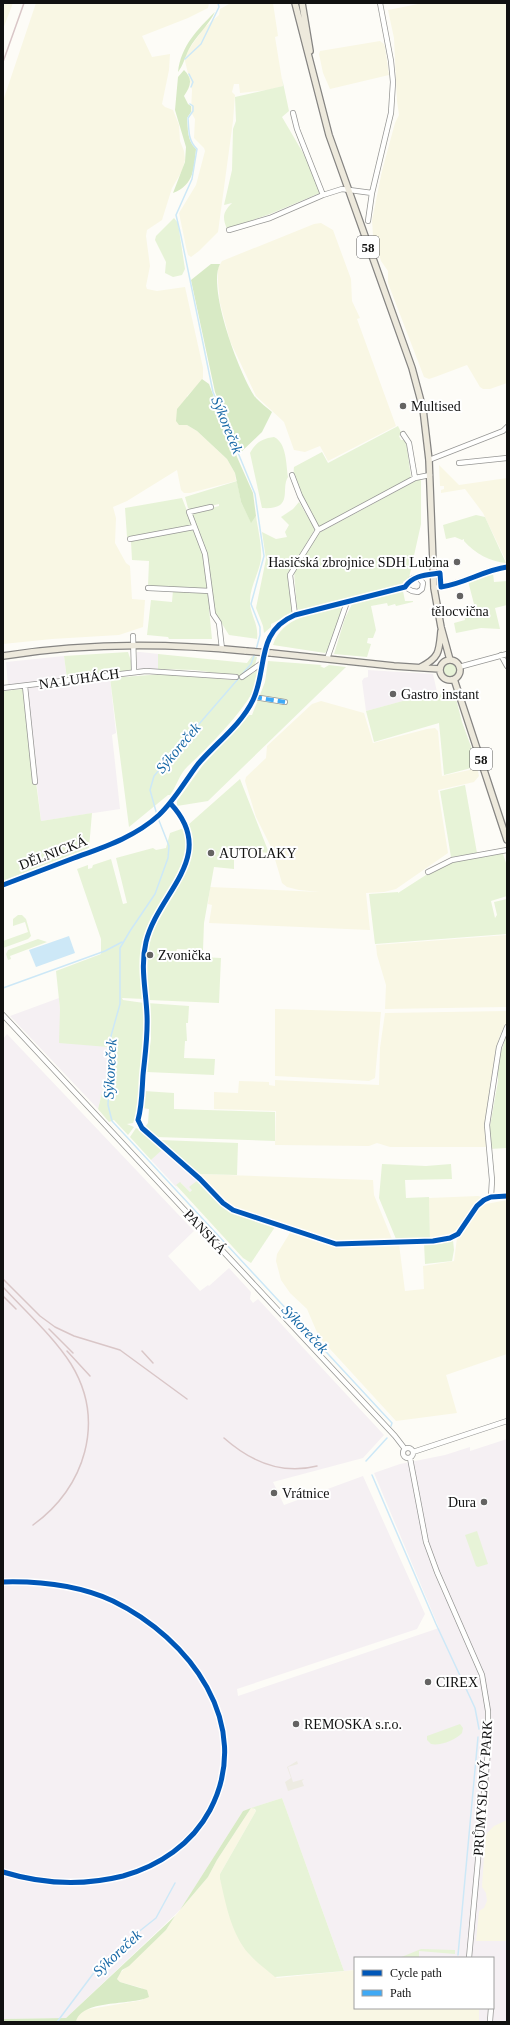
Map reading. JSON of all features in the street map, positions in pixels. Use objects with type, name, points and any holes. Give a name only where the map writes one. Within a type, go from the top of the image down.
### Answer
[{"type":"main road","name":"58","points":[[295,3],[322,110],[347,190],[419,390],[427,429],[434,588],[441,627],[450,660]]},
{"type":"main road","points":[[302,3],[322,110]]},
{"type":"main road","points":[[420,668],[433,661],[438,653],[441,627]]},
{"type":"main road","points":[[3,656],[50,650],[133,646],[222,649],[440,669]]},
{"type":"main road","points":[[450,660],[459,666],[459,673],[454,679],[445,678],[441,674],[440,669],[444,663],[450,660]]},
{"type":"main road","name":"58","points":[[454,679],[507,840]]},
{"type":"street","points":[[368,221],[372,193],[392,113],[393,82],[391,61],[380,3]]},
{"type":"street","points":[[293,113],[297,129],[323,195]]},
{"type":"street","points":[[229,230],[270,218],[323,195],[342,189],[372,193]]},
{"type":"street","points":[[429,460],[503,430],[507,427]]},
{"type":"street","points":[[403,434],[409,443],[415,478]]},
{"type":"street","points":[[459,463],[507,458]]},
{"type":"street","points":[[292,475],[300,496],[318,530]]},
{"type":"street","points":[[295,615],[290,575],[318,530],[415,478],[430,475]]},
{"type":"street","points":[[211,507],[189,512],[205,554],[213,614],[219,623],[222,649]]},
{"type":"street","points":[[130,539],[194,528]]},
{"type":"street","points":[[434,588],[451,586],[498,568],[507,567]]},
{"type":"street","name":"DĚLNICKÁ","points":[[3,885],[112,844],[141,829],[161,813],[170,804],[199,763],[239,721],[254,697],[260,681],[265,646],[271,633],[283,621],[295,615],[405,587]]},
{"type":"street","points":[[148,588],[210,591]]},
{"type":"street","points":[[327,659],[347,602]]},
{"type":"street","points":[[133,636],[134,671]]},
{"type":"street","points":[[459,666],[507,654]]},
{"type":"street","points":[[501,655],[507,666]]},
{"type":"street","name":"NA LUHÁCH","points":[[3,688],[134,671],[239,677],[262,663]]},
{"type":"street","name":"NA LUHÁCH","points":[[25,686],[35,782]]},
{"type":"street","points":[[254,697],[285,702]]},
{"type":"street","points":[[170,804],[184,821],[189,846],[186,864],[177,883],[156,917],[146,940],[143,982],[148,1030],[138,1120],[140,1125],[200,1179],[223,1203],[233,1210],[336,1244],[433,1241],[450,1238],[460,1232],[480,1203],[491,1197],[507,1196]]},
{"type":"street","points":[[428,872],[452,860],[507,850]]},
{"type":"street","name":"PANSKÁ","points":[[3,1015],[390,1430],[405,1449]]},
{"type":"street","points":[[491,1197],[492,1180],[487,1125],[499,1047],[507,1027]]},
{"type":"street","points":[[413,1452],[410,1448],[405,1449],[404,1455],[406,1458],[410,1458],[413,1452],[507,1421]]},
{"type":"street","name":"PRŮMYSLOVÝ PARK","points":[[410,1458],[426,1542],[437,1572],[475,1657],[486,1693],[489,1729],[469,1957]]},
{"type":"street","points":[[3,1582],[50,1583],[81,1590],[112,1601],[155,1627],[190,1661],[208,1689],[221,1720],[225,1754],[219,1788],[206,1817],[187,1841],[161,1860],[129,1874],[112,1878],[80,1882],[47,1882],[3,1872]]},
{"type":"street","points":[[475,1892],[478,1897]]},
{"type":"street","points":[[490,2021],[491,2009]]},
{"type":"shaded area","points":[[3,3],[13,3],[3,29]]},
{"type":"shaded area","points":[[36,3],[209,3],[208,8],[188,18],[142,36],[152,57],[170,54],[169,70],[162,104],[173,110],[179,125],[180,141],[184,151],[185,160],[182,171],[172,188],[162,220],[147,230],[146,236],[150,266],[146,286],[147,289],[157,291],[185,287],[203,368],[203,378],[187,396],[187,425],[197,431],[227,459],[235,473],[236,481],[190,493],[184,493],[181,490],[177,470],[127,501],[113,507],[116,518],[115,543],[126,563],[130,566],[132,599],[145,600],[143,627],[119,635],[3,644],[3,101]]},
{"type":"shaded area","points":[[273,3],[278,36],[275,37],[283,86],[268,90],[240,93],[239,84],[234,84],[232,92],[235,95],[233,121],[218,232],[191,257],[188,255],[179,213],[196,185],[205,151],[194,138],[195,119],[191,112],[192,90],[185,61],[186,55],[204,28],[219,15],[220,9],[229,4]]},
{"type":"shaded area","points":[[423,3],[507,3],[507,383],[490,389],[483,389],[480,387],[467,365],[429,379],[424,377],[388,283],[388,271],[381,261],[373,236],[372,220],[382,171],[395,123],[399,115],[394,38],[388,10]]},
{"type":"shaded area","points":[[380,41],[385,47],[389,75],[330,89],[323,73],[319,54],[320,51]]},
{"type":"shaded area","points":[[321,223],[333,230],[351,279],[352,301],[360,318],[357,319],[396,426],[328,461],[320,446],[305,452],[294,450],[284,422],[256,396],[230,341],[220,303],[218,282],[218,268],[222,261],[314,224]]},
{"type":"shaded area","points":[[439,465],[459,485],[507,478],[507,563],[483,513],[465,489],[441,493],[444,486],[440,486]]},
{"type":"shaded area","points":[[137,652],[140,652],[168,655],[158,654],[158,669],[139,670],[137,668]]},
{"type":"shaded area","points":[[64,656],[67,679],[8,685],[6,662]]},
{"type":"shaded area","points":[[368,670],[433,674],[437,692],[366,711],[362,681],[364,678],[368,677]]},
{"type":"shaded area","points":[[110,678],[116,733],[112,735],[120,809],[41,821],[26,688]]},
{"type":"shaded area","points":[[321,701],[364,713],[373,743],[435,728],[438,731],[442,776],[474,769],[478,771],[479,776],[474,782],[438,790],[448,853],[396,889],[384,892],[366,893],[370,930],[209,923],[212,905],[208,904],[210,887],[320,892],[299,890],[287,887],[282,883],[272,849],[256,817],[245,781],[246,777],[266,758],[267,746],[312,704]]},
{"type":"shaded area","points":[[507,935],[507,1007],[385,1009],[386,985],[377,955],[376,945]]},
{"type":"shaded area","points":[[59,998],[60,1009],[108,1047],[107,1073],[98,1109],[10,1016]]},
{"type":"shaded area","points":[[275,1009],[381,1012],[375,1078],[369,1081],[275,1076]]},
{"type":"shaded area","points":[[507,1011],[507,1023],[500,1035],[496,1049],[485,1121],[486,1147],[390,1147],[377,1143],[369,1146],[275,1145],[276,1111],[214,1109],[214,1092],[238,1093],[239,1081],[269,1082],[269,1085],[275,1086],[275,1080],[379,1085],[380,1048],[385,1013]]},
{"type":"shaded area","points":[[7,1034],[194,1231],[168,1256],[200,1291],[208,1285],[209,1286],[229,1268],[251,1292],[250,1299],[253,1303],[258,1299],[384,1435],[363,1458],[273,1482],[284,1505],[363,1476],[425,1614],[417,1629],[237,1689],[238,1696],[439,1628],[374,1473],[400,1464],[445,1455],[470,1447],[470,1451],[507,1439],[507,2022],[479,2022],[479,2009],[494,2009],[494,1957],[354,1957],[354,1970],[344,1971],[282,1798],[243,1811],[180,1910],[66,2018],[3,2019],[3,1039]]},
{"type":"shaded area","points":[[161,1149],[163,1149],[199,1180],[214,1198],[208,1191],[192,1190],[190,1192],[181,1183],[176,1186],[179,1190],[151,1160]]},
{"type":"shaded area","points":[[198,1174],[373,1180],[374,1195],[392,1239],[353,1243],[340,1242],[248,1215],[227,1205]]},
{"type":"shaded area","points":[[478,1196],[485,1198],[477,1203],[458,1231],[448,1237],[430,1240],[429,1198]]},
{"type":"shaded area","points":[[507,1200],[507,1354],[446,1375],[457,1413],[396,1421],[319,1337],[307,1309],[290,1293],[281,1280],[276,1261],[277,1254],[291,1231],[321,1242],[344,1248],[399,1244],[405,1291],[424,1289],[423,1266],[454,1261],[457,1238],[474,1212],[481,1205]]},
{"type":"shaded area","points":[[297,1761],[298,1764],[288,1767],[293,1782],[304,1779],[302,1781],[304,1786],[288,1791],[285,1782],[291,1778],[287,1767]]},
{"type":"shaded area","points":[[251,1808],[253,1808],[256,1811],[220,1874],[220,1879],[237,1935],[250,1955],[277,1978],[354,1970],[354,2009],[479,2009],[479,2022],[76,2022],[77,2016],[84,2010],[143,2000],[142,1988],[120,1982],[117,1979],[119,1974],[166,1930],[175,1916],[208,1877],[217,1860]]},
{"type":"shaded area","points":[[507,1820],[507,1941],[476,1941],[479,1911],[484,1908],[487,1901],[486,1893],[482,1887],[485,1840],[487,1833],[494,1826]]},
{"type":"green space","points":[[215,12],[192,44],[178,72],[186,46],[196,32]]},
{"type":"green space","points":[[184,70],[189,76],[190,80],[188,89],[184,96],[188,104],[191,106],[191,112],[187,118],[188,135],[196,149],[195,163],[192,176],[189,181],[180,190],[173,193],[185,162],[186,147],[175,110],[178,77]]},
{"type":"green space","points":[[282,78],[289,111],[282,117],[306,158],[320,193],[270,214],[227,229],[224,221],[224,215],[232,203],[224,205],[232,170],[233,129],[236,121],[235,97],[283,86]]},
{"type":"green space","points":[[174,218],[178,223],[185,269],[182,275],[173,277],[165,273],[166,262],[155,240],[156,236]]},
{"type":"green space","points":[[211,264],[220,264],[217,276],[221,311],[234,352],[249,387],[256,398],[272,412],[262,432],[240,453],[215,392],[191,280]]},
{"type":"green space","points":[[202,379],[209,384],[237,457],[253,493],[256,516],[251,523],[241,502],[235,473],[227,459],[197,431],[187,425],[179,425],[176,421],[177,409]]},
{"type":"green space","points":[[398,426],[402,434],[399,436],[401,440],[406,440],[411,478],[319,527],[298,490],[295,482],[294,467],[322,452],[328,463]]},
{"type":"green space","points":[[274,437],[284,449],[288,477],[283,502],[279,506],[272,508],[262,508],[250,453],[254,446],[260,442]]},
{"type":"green space","points":[[421,478],[421,524],[409,578],[403,582],[403,585],[300,610],[297,609],[294,572],[317,534]]},
{"type":"green space","points":[[237,481],[241,502],[251,522],[256,516],[260,543],[261,559],[250,596],[251,611],[257,628],[257,639],[229,635],[214,611],[205,553],[192,513],[219,506],[219,504],[192,510],[188,508],[185,497]]},
{"type":"green space","points":[[182,498],[193,526],[127,537],[125,508]]},
{"type":"green space","points":[[299,502],[315,529],[289,573],[293,613],[271,624],[271,627],[264,633],[256,608],[266,559],[262,532],[276,539],[287,537],[285,532],[289,525],[281,517],[293,509]]},
{"type":"green space","points":[[476,515],[485,517],[506,563],[495,561],[483,556],[468,545],[464,539],[462,540],[455,537],[446,539],[443,525]]},
{"type":"green space","points":[[192,530],[196,534],[202,548],[209,589],[148,586],[149,561],[132,560],[131,542],[133,540]]},
{"type":"green space","points":[[493,573],[494,582],[507,581],[507,605],[495,608],[500,629],[481,628],[456,633],[454,623],[465,620],[463,608],[474,604],[468,581]]},
{"type":"green space","points":[[173,590],[207,592],[211,609],[209,609],[212,639],[169,639],[168,637],[147,635],[151,600],[172,602]]},
{"type":"green space","points":[[403,591],[405,601],[413,602],[396,606],[395,604],[388,606],[387,603],[371,606],[376,630],[373,638],[368,638],[367,643],[371,644],[367,657],[334,654],[345,618],[352,604]]},
{"type":"green space","points":[[340,607],[342,611],[328,650],[325,653],[273,645],[278,635],[292,622],[310,614]]},
{"type":"green space","points":[[128,652],[133,667],[130,671],[67,679],[64,656]]},
{"type":"green space","points":[[158,654],[247,663],[252,656],[257,657],[255,665],[242,677],[195,670],[158,669]]},
{"type":"green space","points":[[268,661],[322,665],[320,666],[324,668],[329,665],[346,667],[208,801],[177,806],[177,801],[203,765],[249,715],[252,715],[265,682]]},
{"type":"green space","points":[[450,663],[455,665],[457,670],[455,675],[450,677],[445,675],[443,670],[445,665]]},
{"type":"green space","points":[[258,670],[258,680],[243,707],[206,749],[185,769],[170,795],[168,795],[129,827],[110,678],[163,674],[234,680],[236,678],[244,678]]},
{"type":"green space","points":[[23,689],[34,782],[36,782],[41,821],[92,813],[89,848],[3,881],[3,691]]},
{"type":"green space","points":[[454,691],[462,722],[473,752],[475,752],[479,766],[444,775],[439,723],[374,742],[366,711],[410,699],[419,700]]},
{"type":"green space","points":[[240,779],[269,853],[234,849],[234,869],[214,867],[204,923],[203,950],[177,949],[176,952],[163,951],[161,955],[221,958],[219,1003],[149,1000],[147,999],[144,974],[145,950],[150,933],[183,876],[188,861],[190,844],[188,825]]},
{"type":"green space","points":[[465,785],[477,853],[451,857],[440,791]]},
{"type":"green space","points":[[184,828],[187,841],[186,859],[145,942],[144,999],[122,998],[123,1000],[144,1003],[147,1022],[138,1108],[133,1123],[127,1124],[134,1127],[128,1135],[114,1120],[109,1122],[98,1109],[107,1073],[108,1047],[59,1043],[60,1009],[56,971],[101,954],[101,939],[77,869],[88,865],[88,869],[92,868],[93,865],[111,859],[123,904],[127,903],[116,858],[153,848],[156,850],[166,848],[170,833]]},
{"type":"green space","points":[[507,852],[503,854],[507,866],[507,896],[491,901],[495,918],[497,915],[494,902],[507,899],[507,934],[375,944],[369,894],[398,893],[429,873],[449,863]]},
{"type":"green space","points":[[18,915],[22,915],[26,919],[31,936],[28,939],[3,948],[3,941],[28,932],[25,922],[13,926],[13,919]]},
{"type":"green space","points":[[38,939],[47,942],[10,956],[11,959],[8,960],[6,954],[8,950]]},
{"type":"green space","points":[[147,1003],[189,1006],[188,1023],[186,1023],[187,1041],[185,1041],[184,1058],[215,1059],[214,1075],[147,1072],[151,1038]]},
{"type":"green space","points":[[507,1033],[507,1148],[490,1149],[490,1126],[498,1081],[498,1062]]},
{"type":"green space","points":[[144,1091],[174,1093],[174,1109],[275,1112],[275,1141],[156,1137],[145,1127],[148,1123],[149,1109],[142,1108]]},
{"type":"green space","points":[[136,1128],[143,1131],[163,1149],[151,1160],[130,1137]]},
{"type":"green space","points":[[160,1140],[238,1143],[237,1175],[196,1174]]},
{"type":"green space","points":[[382,1164],[426,1166],[451,1164],[452,1179],[405,1180],[406,1198],[429,1197],[430,1240],[396,1239],[379,1198]]},
{"type":"green space","points":[[198,1180],[215,1199],[232,1212],[275,1227],[251,1263],[243,1258],[176,1185],[180,1182],[190,1192],[192,1190],[189,1187]]},
{"type":"green space","points":[[453,1240],[454,1250],[452,1261],[425,1264],[424,1243],[440,1244]]},
{"type":"green space","points":[[477,1531],[488,1564],[478,1567],[476,1566],[465,1535]]},
{"type":"green space","points":[[460,1724],[463,1728],[462,1733],[452,1740],[443,1743],[431,1744],[427,1740],[427,1736]]},
{"type":"green space","points":[[282,1798],[344,1971],[275,1977],[249,1954],[233,1928],[220,1874],[256,1811],[255,1809],[251,1808]]},
{"type":"green space","points":[[251,1808],[217,1860],[208,1877],[180,1910],[243,1811]]},
{"type":"green space","points":[[175,1916],[166,1930],[129,1966],[122,1970],[117,1979],[120,1982],[147,1990],[149,1997],[141,2000],[96,2006],[80,2015],[76,2022],[3,2022],[3,2019],[66,2018]]},
{"type":"green space","points":[[421,1949],[455,1950],[455,1954],[419,1951],[419,1957],[401,1957]]},
{"type":"water","points":[[69,936],[75,953],[36,967],[29,950]]},
{"type":"waterway","name":"Sýkoreček","points":[[185,59],[201,44],[219,7],[218,3]]},
{"type":"waterway","name":"Sýkoreček","points":[[189,74],[193,82],[191,87]]},
{"type":"waterway","name":"Sýkoreček","points":[[190,104],[193,106],[193,111],[188,118],[190,135],[192,142],[197,149],[192,179],[176,215],[213,392],[255,494],[264,556],[251,604],[260,627],[260,635],[256,650]]},
{"type":"waterway","name":"Sýkoreček","points":[[157,815],[150,790],[154,776],[251,664],[255,653]]},
{"type":"waterway","name":"Sýkoreček","points":[[158,818],[169,846],[168,858],[155,894],[120,948],[120,1004],[111,1036],[108,1105],[112,1121],[392,1423],[391,1426]]},
{"type":"waterway","points":[[3,988],[105,951],[122,942]]},
{"type":"waterway","name":"Sýkoreček","points":[[366,1461],[387,1438]]},
{"type":"waterway","points":[[372,1475],[436,1624],[475,1708],[479,1729]]},
{"type":"waterway","points":[[458,1955],[478,1737]]},
{"type":"waterway","name":"Sýkoreček","points":[[57,2022],[93,1974],[117,1949],[156,1918],[175,1883]]},
{"type":"railway","points":[[3,62],[24,3]]},
{"type":"railway","points":[[3,1279],[40,1316],[55,1327],[74,1336],[120,1350],[187,1399]]},
{"type":"railway","points":[[3,1287],[48,1334],[71,1364],[82,1386],[87,1408],[88,1430],[85,1452],[77,1473],[66,1492],[51,1510],[33,1525]]},
{"type":"railway","points":[[3,1296],[16,1309]]},
{"type":"railway","points":[[49,1329],[73,1353]]},
{"type":"railway","points":[[67,1351],[90,1376]]},
{"type":"railway","points":[[142,1351],[153,1363]]},
{"type":"railway","points":[[224,1438],[245,1453],[267,1464],[291,1469],[317,1466]]},
{"type":"marked path","points":[[254,697],[285,702]]},
{"type":"cycle path","points":[[3,885],[119,841],[150,823],[159,815],[175,797],[198,764],[235,726],[248,709],[257,688],[268,641],[282,622],[295,615],[405,587],[412,580],[420,576],[440,573],[441,587],[507,567]]},
{"type":"cycle path","points":[[170,803],[184,822],[189,840],[188,857],[181,874],[153,924],[144,951],[143,969],[147,1030],[141,1104],[138,1120],[142,1128],[200,1179],[223,1203],[233,1210],[336,1244],[433,1241],[450,1238],[458,1234],[477,1206],[484,1200],[491,1197],[507,1196]]},
{"type":"cycle path","points":[[3,1582],[45,1583],[86,1591],[113,1601],[141,1617],[167,1637],[189,1661],[207,1687],[219,1716],[225,1746],[222,1778],[210,1810],[194,1833],[162,1860],[136,1872],[123,1876],[93,1881],[48,1881],[3,1872]]},
{"type":"place","name":"Multised","points":[[403,406]]},
{"type":"place","name":"Hasičská zbrojnice SDH Lubina","points":[[457,562]]},
{"type":"place","name":"tělocvična","points":[[460,596]]},
{"type":"place","name":"Gastro instant","points":[[393,694]]},
{"type":"place","name":"AUTOLAKY","points":[[211,853]]},
{"type":"place","name":"Zvonička","points":[[150,955]]},
{"type":"place","name":"Vrátnice","points":[[274,1493]]},
{"type":"place","name":"Dura","points":[[484,1502]]},
{"type":"place","name":"CIREX","points":[[428,1682]]},
{"type":"place","name":"REMOSKA s.r.o.","points":[[296,1724]]}]
